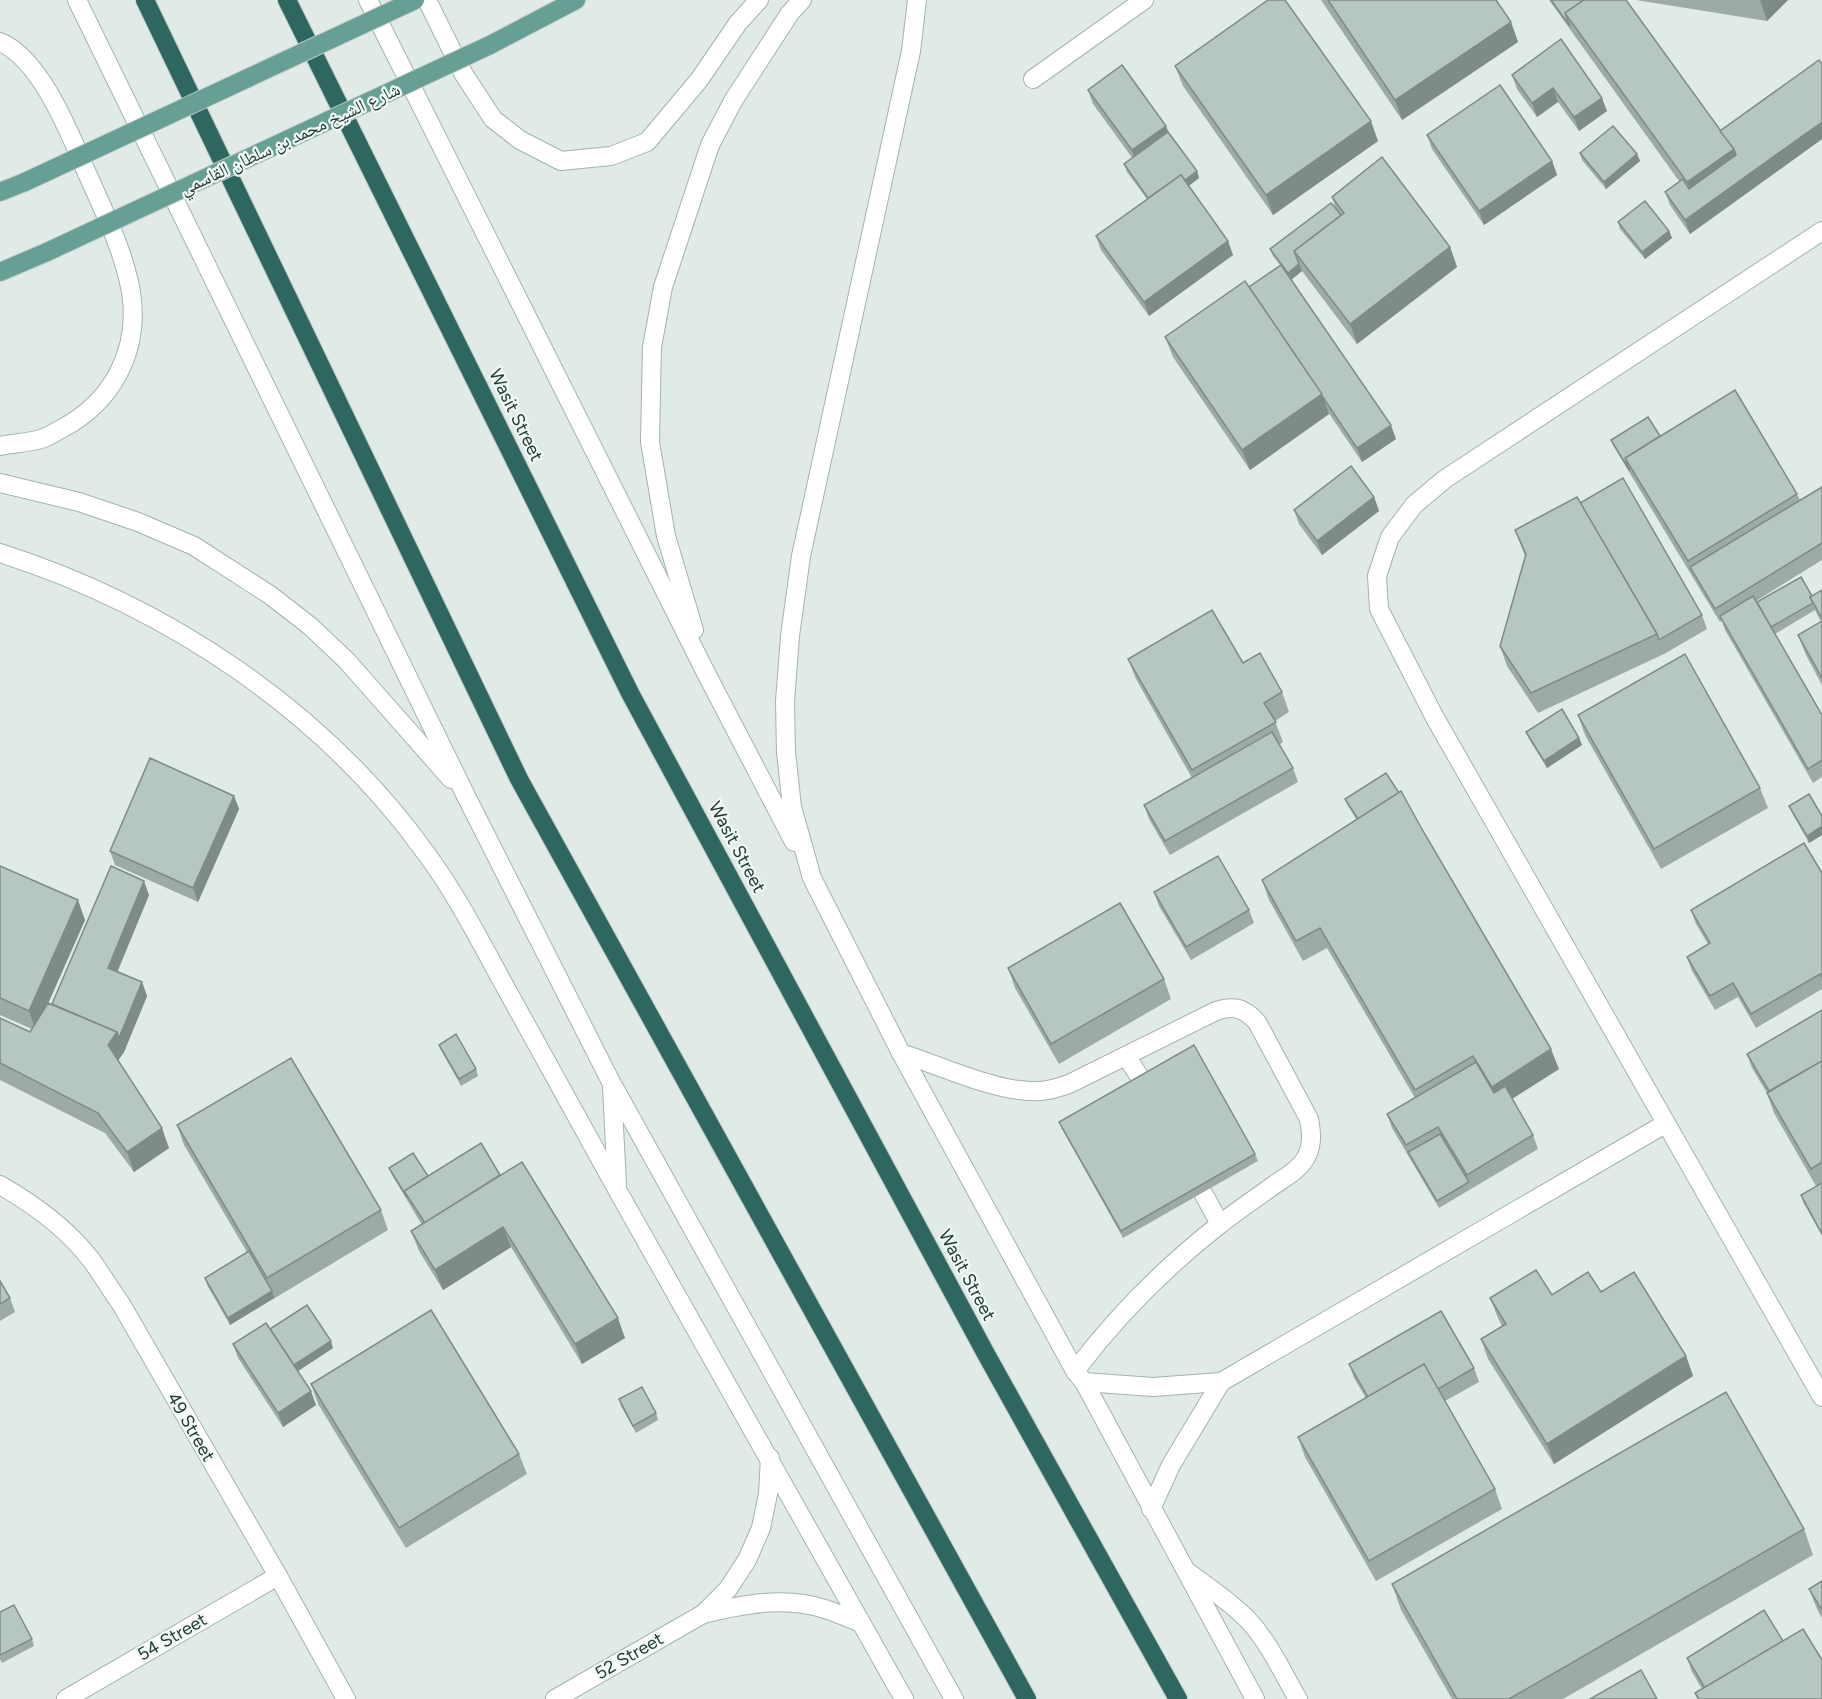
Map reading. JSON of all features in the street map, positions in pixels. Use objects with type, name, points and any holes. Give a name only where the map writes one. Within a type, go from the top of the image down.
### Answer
[{"type":"highway","points":[[145,0],[519,779],[1028,1699]]},
{"type":"highway","name":"Wasit Street","points":[[287,0],[630,693],[986,1354],[1178,1699]]},
{"type":"main road","points":[[0,192],[415,0]]},
{"type":"main road","name":"شارع الشيخ محمد بن سلطان القاسمي","points":[[0,272],[490,45],[576,0]]},
{"type":"street","points":[[77,0],[466,796],[611,1082],[954,1699]]},
{"type":"street","points":[[368,0],[707,675],[901,1053],[1255,1699]]},
{"type":"street","points":[[427,0],[463,73],[493,119],[520,140],[561,161],[611,156],[647,142],[699,80],[738,23],[759,0]]},
{"type":"street","points":[[707,675],[666,536],[650,442],[652,347],[663,287],[710,145],[733,101],[790,13],[802,0]]},
{"type":"street","points":[[813,878],[792,807],[786,752],[784,701],[790,636],[801,556],[910,51],[916,0]]},
{"type":"street","points":[[1033,79],[1144,0]]},
{"type":"street","points":[[0,42],[9,46],[34,71],[57,104],[116,239],[131,293],[133,323],[129,350],[115,379],[98,404],[74,422],[42,439],[0,446]]},
{"type":"street","points":[[1821,235],[1445,479],[1414,505],[1390,537],[1377,576],[1379,609],[1434,716],[1822,1397]]},
{"type":"street","points":[[0,483],[79,502],[138,522],[194,546],[270,595],[310,626],[347,661],[466,796]]},
{"type":"street","points":[[0,553],[101,593],[157,621],[224,660],[268,691],[348,762],[389,805],[426,852],[459,903],[617,1190],[904,1699]]},
{"type":"street","points":[[901,1053],[999,1086],[1034,1092],[1069,1084],[1227,1007],[1239,1008],[1249,1013],[1257,1022],[1309,1119],[1312,1133],[1310,1149],[1303,1162],[1291,1173],[1220,1224],[1162,1271],[1094,1346],[1080,1376]]},
{"type":"street","points":[[1126,1056],[1143,1082]]},
{"type":"street","points":[[611,1082],[617,1190]]},
{"type":"street","points":[[1080,1376],[1153,1387],[1221,1382],[1665,1124]]},
{"type":"street","name":"49 Street","points":[[0,1185],[23,1198],[62,1228],[92,1261],[121,1304],[346,1699]]},
{"type":"street","points":[[1203,1192],[1220,1224]]},
{"type":"street","points":[[1151,1509],[1171,1465],[1221,1382]]},
{"type":"street","name":"52 Street","points":[[704,1614],[728,1589],[747,1560],[761,1528],[768,1494],[770,1458]]},
{"type":"street","points":[[1183,1569],[1249,1621],[1267,1645],[1298,1699]]},
{"type":"street","name":"54 Street","points":[[66,1699],[278,1576]]},
{"type":"street","name":"52 Street","points":[[555,1699],[704,1614],[743,1604],[783,1602],[823,1608],[861,1623]]},
{"type":"building","points":[[1268,0],[1285,0],[1371,121],[1266,195],[1175,66]]},
{"type":"building","points":[[1328,0],[1496,0],[1511,22],[1395,100]]},
{"type":"building","points":[[1551,0],[1584,0],[1565,13],[1570,26]]},
{"type":"building","points":[[1584,0],[1626,0],[1734,149],[1687,182],[1565,13]]},
{"type":"building","points":[[1561,39],[1602,98],[1574,117],[1553,88],[1532,103],[1512,75]]},
{"type":"building","points":[[1819,60],[1822,64],[1822,122],[1685,220],[1665,192],[1683,179],[1689,189],[1736,155],[1720,131]]},
{"type":"building","points":[[1122,65],[1166,126],[1132,150],[1088,90]]},
{"type":"building","points":[[1500,85],[1552,161],[1479,211],[1427,135]]},
{"type":"building","points":[[1613,126],[1637,154],[1604,182],[1580,153]]},
{"type":"building","points":[[1168,132],[1197,171],[1185,180],[1181,175],[1148,198],[1124,164]]},
{"type":"building","points":[[1382,157],[1450,247],[1350,324],[1294,251],[1344,213],[1332,197]]},
{"type":"building","points":[[1181,175],[1228,241],[1144,302],[1096,236]]},
{"type":"building","points":[[1645,201],[1669,231],[1642,252],[1618,222]]},
{"type":"building","points":[[1331,203],[1341,215],[1294,251],[1299,264],[1288,273],[1270,249]]},
{"type":"building","points":[[1281,265],[1391,425],[1357,448],[1249,287]]},
{"type":"building","points":[[1245,281],[1322,394],[1242,450],[1165,337]]},
{"type":"building","points":[[1735,390],[1797,494],[1688,561],[1625,458]]},
{"type":"building","points":[[1648,417],[1660,436],[1625,458],[1630,471],[1611,440]]},
{"type":"building","points":[[1351,466],[1374,497],[1317,541],[1294,510]]},
{"type":"building","points":[[1623,478],[1702,615],[1659,640],[1580,503]]},
{"type":"building","points":[[1822,487],[1822,543],[1715,609],[1690,567]]},
{"type":"building","points":[[1577,497],[1657,634],[1531,693],[1500,646],[1526,554],[1515,530]]},
{"type":"building","points":[[1801,577],[1812,596],[1810,597],[1813,603],[1771,627],[1757,602]]},
{"type":"building","points":[[1822,590],[1822,618],[1810,597]]},
{"type":"building","points":[[1753,596],[1822,715],[1822,760],[1808,769],[1720,616]]},
{"type":"building","points":[[1212,610],[1243,663],[1260,653],[1282,692],[1264,703],[1276,722],[1192,770],[1128,659]]},
{"type":"building","points":[[1822,621],[1822,678],[1798,635]]},
{"type":"building","points":[[1685,654],[1760,788],[1654,849],[1578,715]]},
{"type":"building","points":[[1562,709],[1579,738],[1544,761],[1526,732]]},
{"type":"building","points":[[1272,732],[1293,768],[1165,841],[1144,805]]},
{"type":"building","points":[[150,758],[234,796],[193,888],[110,851]]},
{"type":"building","points":[[1386,773],[1399,793],[1358,819],[1345,799]]},
{"type":"building","points":[[1401,791],[1551,1049],[1492,1087],[1473,1056],[1415,1090],[1320,928],[1296,941],[1262,880]]},
{"type":"building","points":[[1809,794],[1822,816],[1822,826],[1807,836],[1789,806]]},
{"type":"building","points":[[1804,843],[1822,873],[1822,977],[1820,974],[1751,1014],[1733,983],[1710,996],[1687,957],[1710,943],[1691,910]]},
{"type":"building","points":[[1218,856],[1249,910],[1186,947],[1154,892]]},
{"type":"building","points":[[0,866],[78,900],[29,1011],[0,998]]},
{"type":"building","points":[[111,866],[144,881],[108,968],[142,982],[119,1038],[117,1032],[52,1004]]},
{"type":"building","points":[[1120,903],[1164,979],[1051,1044],[1008,968]]},
{"type":"building","points":[[48,1003],[117,1032],[108,1045],[162,1128],[127,1152],[98,1113],[0,1063],[0,1018],[30,1032]]},
{"type":"building","points":[[1822,1010],[1822,1061],[1769,1091],[1747,1054]]},
{"type":"building","points":[[456,1034],[476,1069],[459,1079],[439,1045]]},
{"type":"building","points":[[1194,1045],[1255,1154],[1121,1231],[1059,1122]]},
{"type":"building","points":[[291,1058],[381,1210],[267,1278],[177,1125]]},
{"type":"building","points":[[1822,1061],[1822,1162],[1811,1169],[1767,1093]]},
{"type":"building","points":[[1476,1062],[1494,1093],[1505,1086],[1533,1135],[1467,1175],[1438,1127],[1406,1145],[1387,1114]]},
{"type":"building","points":[[1440,1134],[1469,1182],[1437,1201],[1408,1152]]},
{"type":"building","points":[[481,1143],[500,1175],[425,1223],[404,1191]]},
{"type":"building","points":[[413,1153],[428,1176],[404,1191],[407,1197],[389,1168]]},
{"type":"building","points":[[522,1162],[618,1318],[575,1344],[503,1227],[435,1270],[411,1231]]},
{"type":"building","points":[[1822,1183],[1822,1234],[1801,1195]]},
{"type":"building","points":[[249,1251],[272,1291],[228,1318],[205,1278]]},
{"type":"building","points":[[1536,1270],[1552,1295],[1588,1272],[1601,1292],[1634,1272],[1686,1356],[1547,1444],[1481,1339],[1506,1324],[1490,1298]]},
{"type":"building","points":[[0,1281],[10,1298],[0,1304]]},
{"type":"building","points":[[307,1305],[331,1341],[294,1365],[270,1329]]},
{"type":"building","points":[[431,1310],[519,1454],[399,1528],[311,1384]]},
{"type":"building","points":[[1441,1311],[1474,1368],[1438,1389],[1424,1364],[1368,1397],[1349,1364]]},
{"type":"building","points":[[266,1323],[311,1391],[278,1413],[233,1344]]},
{"type":"building","points":[[1424,1364],[1495,1489],[1369,1561],[1298,1437]]},
{"type":"building","points":[[642,1387],[656,1413],[633,1426],[619,1399]]},
{"type":"building","points":[[1726,1392],[1804,1529],[1509,1699],[1457,1699],[1392,1584]]},
{"type":"building","points":[[1822,1581],[1822,1610],[1809,1589]]},
{"type":"building","points":[[14,1605],[32,1639],[0,1655],[0,1612]]},
{"type":"building","points":[[1764,1610],[1783,1641],[1705,1688],[1687,1658]]},
{"type":"building","points":[[1803,1629],[1822,1660],[1822,1699],[1699,1699],[1695,1693]]},
{"type":"building","points":[[1641,1670],[1657,1699],[1590,1699]]}]
